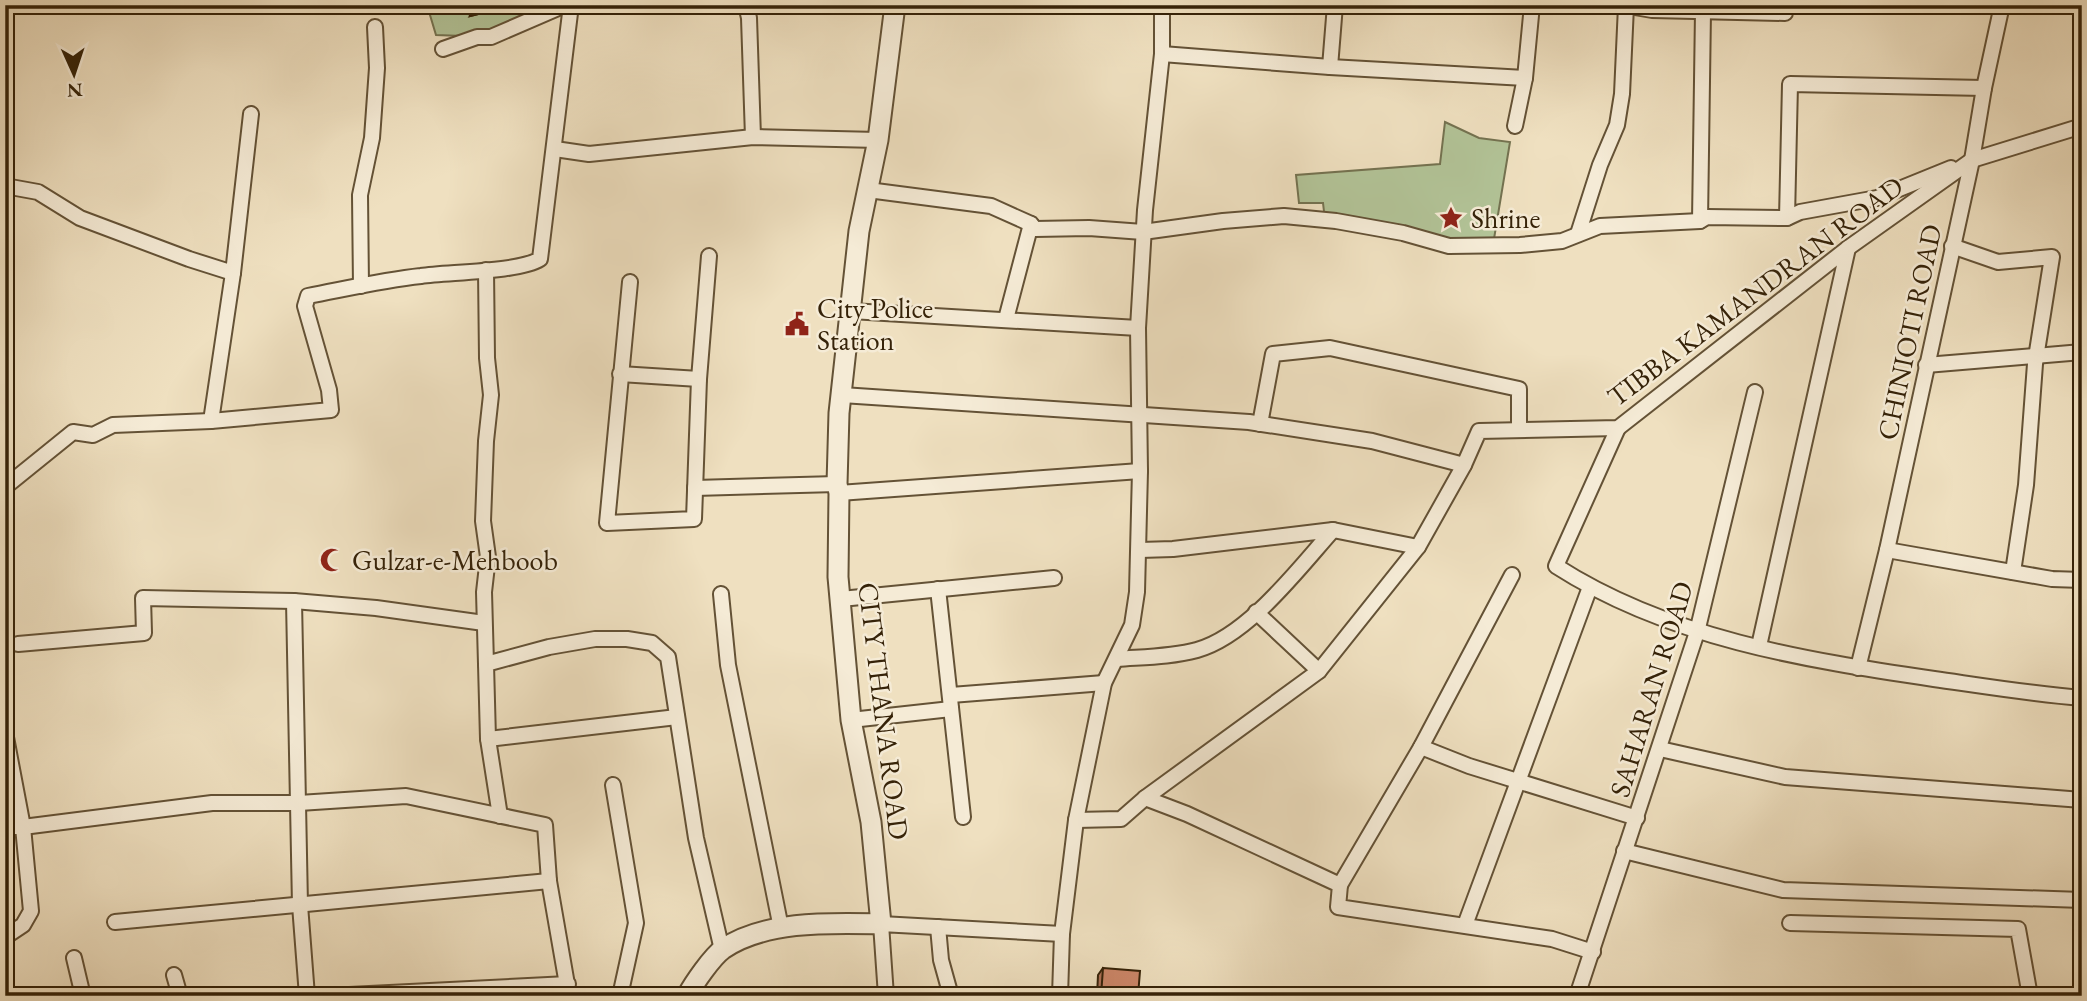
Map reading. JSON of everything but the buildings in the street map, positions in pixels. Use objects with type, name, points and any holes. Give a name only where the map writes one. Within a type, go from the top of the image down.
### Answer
[{"type":"street","points":[[5,486],[73,432],[93,435],[113,425],[211,421],[331,410],[329,390],[305,306],[308,296],[421,276],[532,263],[540,259],[555,149],[568,5],[491,37],[477,37],[443,49]]},
{"type":"street","points":[[746,5],[749,18],[753,137]]},
{"type":"street","name":"CITY THANA ROAD","points":[[881,924],[871,822],[851,720],[838,577],[839,413],[859,231],[878,140],[895,5]]},
{"type":"street","points":[[1060,996],[1062,934],[1076,820],[1104,684],[1132,625],[1140,550],[1137,539],[1140,471],[1138,328],[1143,232],[1162,54],[1162,5]]},
{"type":"street","points":[[1330,67],[1335,5]]},
{"type":"street","points":[[1516,126],[1525,78],[1532,5]]},
{"type":"street","name":"CHINIOTI ROAD","points":[[1858,668],[1887,550],[1972,160],[2002,5]]},
{"type":"street","points":[[1578,234],[1600,164],[1617,125],[1622,94],[1625,6],[1652,10],[1785,13]]},
{"type":"street","points":[[1700,221],[1703,11]]},
{"type":"street","points":[[361,286],[360,195],[372,138],[377,68],[375,26]]},
{"type":"street","points":[[1162,54],[1525,78]]},
{"type":"street","points":[[1787,218],[1790,84],[1984,89]]},
{"type":"street","points":[[211,421],[233,273],[251,114]]},
{"type":"street","name":"TIBBA KAMANDRAN ROAD","points":[[1076,820],[1121,820],[1145,798],[1319,671],[1418,547],[1464,466],[1479,431],[1618,428],[1848,248],[1972,160],[2081,128]]},
{"type":"street","points":[[555,149],[589,154],[753,137],[878,140]]},
{"type":"street","points":[[867,190],[991,206],[1031,224],[1035,229],[1089,228],[1143,232],[1284,216],[1336,221],[1403,233],[1450,246],[1520,245],[1562,241],[1600,226],[1700,221],[1707,217],[1787,218],[1800,212],[1877,198],[1972,160]]},
{"type":"street","points":[[5,186],[38,192],[79,218],[233,273]]},
{"type":"street","points":[[1006,319],[1031,224]]},
{"type":"street","points":[[1952,246],[1998,262],[2052,257],[2038,356],[2026,485],[2013,572]]},
{"type":"street","points":[[1759,646],[1848,248]]},
{"type":"street","points":[[630,282],[607,523],[694,520],[699,379],[709,256]]},
{"type":"street","points":[[486,270],[487,358],[491,395],[483,522],[488,557],[484,623],[488,739],[500,816]]},
{"type":"street","points":[[851,311],[1138,328]]},
{"type":"street","points":[[1260,424],[1273,354],[1330,348],[1519,389],[1519,429]]},
{"type":"street","points":[[1927,365],[2082,352]]},
{"type":"street","points":[[620,374],[699,379]]},
{"type":"street","name":"SAHARAN ROAD","points":[[1577,996],[1697,632],[1755,391]]},
{"type":"street","points":[[842,395],[1140,413],[1260,424],[1371,441],[1464,466]]},
{"type":"street","points":[[1618,428],[1556,566],[1590,587],[1697,632],[1759,646],[1858,668],[2082,698]]},
{"type":"street","points":[[695,488],[838,488],[1140,471]]},
{"type":"street","points":[[1140,550],[1173,549],[1333,530],[1418,547]]},
{"type":"street","points":[[1116,659],[1167,656],[1199,650],[1232,634],[1278,593],[1333,530]]},
{"type":"street","points":[[1887,550],[2052,579],[2082,580]]},
{"type":"street","points":[[1512,575],[1421,747],[1340,885],[1338,907],[1552,939],[1593,952]]},
{"type":"street","points":[[841,599],[1054,578]]},
{"type":"street","points":[[1465,925],[1590,587]]},
{"type":"street","points":[[938,589],[963,817]]},
{"type":"street","points":[[720,594],[728,665],[781,928]]},
{"type":"street","points":[[18,644],[144,633],[143,598],[294,601],[376,608],[484,623]]},
{"type":"street","points":[[294,601],[300,905],[307,996]]},
{"type":"street","points":[[1256,612],[1319,671]]},
{"type":"street","points":[[486,664],[549,647],[595,639],[628,639],[652,643],[668,657],[696,838],[722,950]]},
{"type":"street","points":[[851,720],[951,702],[1104,684]]},
{"type":"street","points":[[488,739],[677,717]]},
{"type":"street","points":[[5,732],[23,827],[31,911],[23,925],[5,937]]},
{"type":"street","points":[[1421,747],[1469,766],[1637,818]]},
{"type":"street","points":[[1660,749],[1785,777],[2082,800]]},
{"type":"street","points":[[613,785],[636,923],[620,996]]},
{"type":"street","points":[[5,827],[212,803],[299,803],[406,796],[545,825],[549,881],[569,990],[329,996]]},
{"type":"street","points":[[1145,798],[1187,814],[1340,885]]},
{"type":"street","points":[[1624,851],[1783,890],[2082,900]]},
{"type":"street","points":[[115,922],[549,881]]},
{"type":"street","points":[[1790,923],[2018,929],[2030,996]]},
{"type":"street","points":[[881,924],[886,996]]},
{"type":"street","points":[[687,996],[722,950],[753,935],[788,926],[881,924],[1062,934]]},
{"type":"street","points":[[938,927],[941,960],[951,996]]},
{"type":"street","points":[[74,958],[83,996]]},
{"type":"street","points":[[174,975],[180,996]]},
{"type":"green space","points":[[427,5],[565,5],[491,37],[436,35]]},
{"type":"green space","points":[[1445,122],[1479,138],[1510,142],[1493,245],[1449,246],[1325,220],[1323,203],[1299,203],[1296,175],[1440,164]]},
{"type":"place","name":"Shrine","points":[[1451,218]]},
{"type":"place","name":"City Police Station","points":[[797,324]]},
{"type":"place","name":"Gulzar-e-Mehboob","points":[[332,560]]}]
